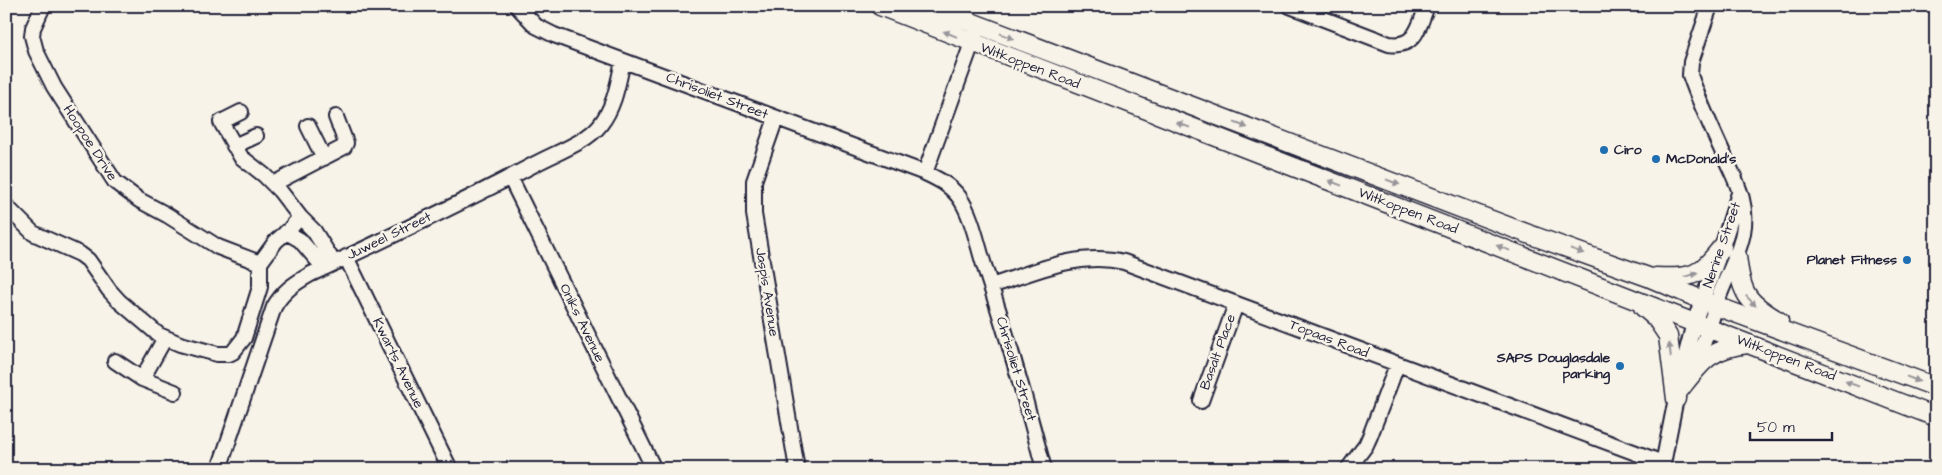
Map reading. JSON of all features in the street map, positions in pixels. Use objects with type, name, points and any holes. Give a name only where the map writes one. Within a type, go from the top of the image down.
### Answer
[{"type":"main road","name":"Witkoppen Road","points":[[880,6],[1936,417]]},
{"type":"main road","name":"Witkoppen Road","points":[[929,6],[1512,228],[1648,276],[1709,303],[1936,387]]},
{"type":"main road","points":[[1648,276],[1682,277],[1699,273],[1729,251],[1742,288],[1751,302],[1766,314],[1819,343]]},
{"type":"main road","points":[[1624,295],[1656,318],[1668,336],[1677,393]]},
{"type":"main road","points":[[1677,393],[1701,363],[1710,355],[1733,346],[1748,344]]},
{"type":"street","name":"Chrisoliet Street","points":[[518,6],[541,29],[925,173],[944,182],[959,197],[968,216],[991,286],[1044,469]]},
{"type":"street","points":[[1290,6],[1389,44],[1398,45],[1407,43],[1412,39],[1427,6]]},
{"type":"street","name":"Nerine Street","points":[[1677,393],[1695,362],[1701,326],[1729,251],[1743,232],[1744,219],[1740,189],[1690,75],[1691,62],[1710,6]]},
{"type":"street","name":"Hoopoe Drive","points":[[40,8],[32,36],[36,51],[54,87],[114,182],[139,200],[167,215],[218,248],[260,263]]},
{"type":"street","points":[[925,173],[978,26]]},
{"type":"street","name":"Juweel Street","points":[[219,469],[274,307],[289,288],[310,274],[510,177],[594,132],[610,109],[623,61]]},
{"type":"street","points":[[241,112],[221,122],[234,146],[244,161],[274,184],[300,217],[314,231],[335,263]]},
{"type":"street","points":[[274,184],[345,145],[336,117]]},
{"type":"street","name":"Jaspis Avenue","points":[[776,118],[756,172],[753,200],[797,469]]},
{"type":"street","points":[[308,126],[324,158]]},
{"type":"street","points":[[234,146],[256,136]]},
{"type":"street","name":"Oniks Avenue","points":[[510,177],[654,469]]},
{"type":"street","points":[[6,206],[33,233],[80,254],[88,260],[119,301],[165,338],[217,354],[229,354],[237,348],[244,338],[260,287],[260,263],[276,241],[300,217]]},
{"type":"street","points":[[286,232],[335,263]]},
{"type":"street","points":[[300,240],[310,274]]},
{"type":"street","name":"Topaas Road","points":[[991,286],[1068,262],[1099,258],[1138,266],[1663,466]]},
{"type":"street","name":"Kwarts Avenue","points":[[335,263],[450,469]]},
{"type":"street","name":"Basalt Place","points":[[1201,400],[1236,304]]},
{"type":"street","points":[[142,379],[165,338]]},
{"type":"street","points":[[115,361],[142,379],[175,392]]},
{"type":"street","points":[[1348,469],[1366,445],[1397,365]]},
{"type":"street","points":[[1663,466],[1677,393]]},
{"type":"place","name":"Ciro","points":[[1604,150]]},
{"type":"place","name":"McDonald's","points":[[1656,159]]},
{"type":"place","name":"Planet Fitness","points":[[1907,260]]},
{"type":"place","name":"SAPS Douglasdale parking","points":[[1620,366]]}]
